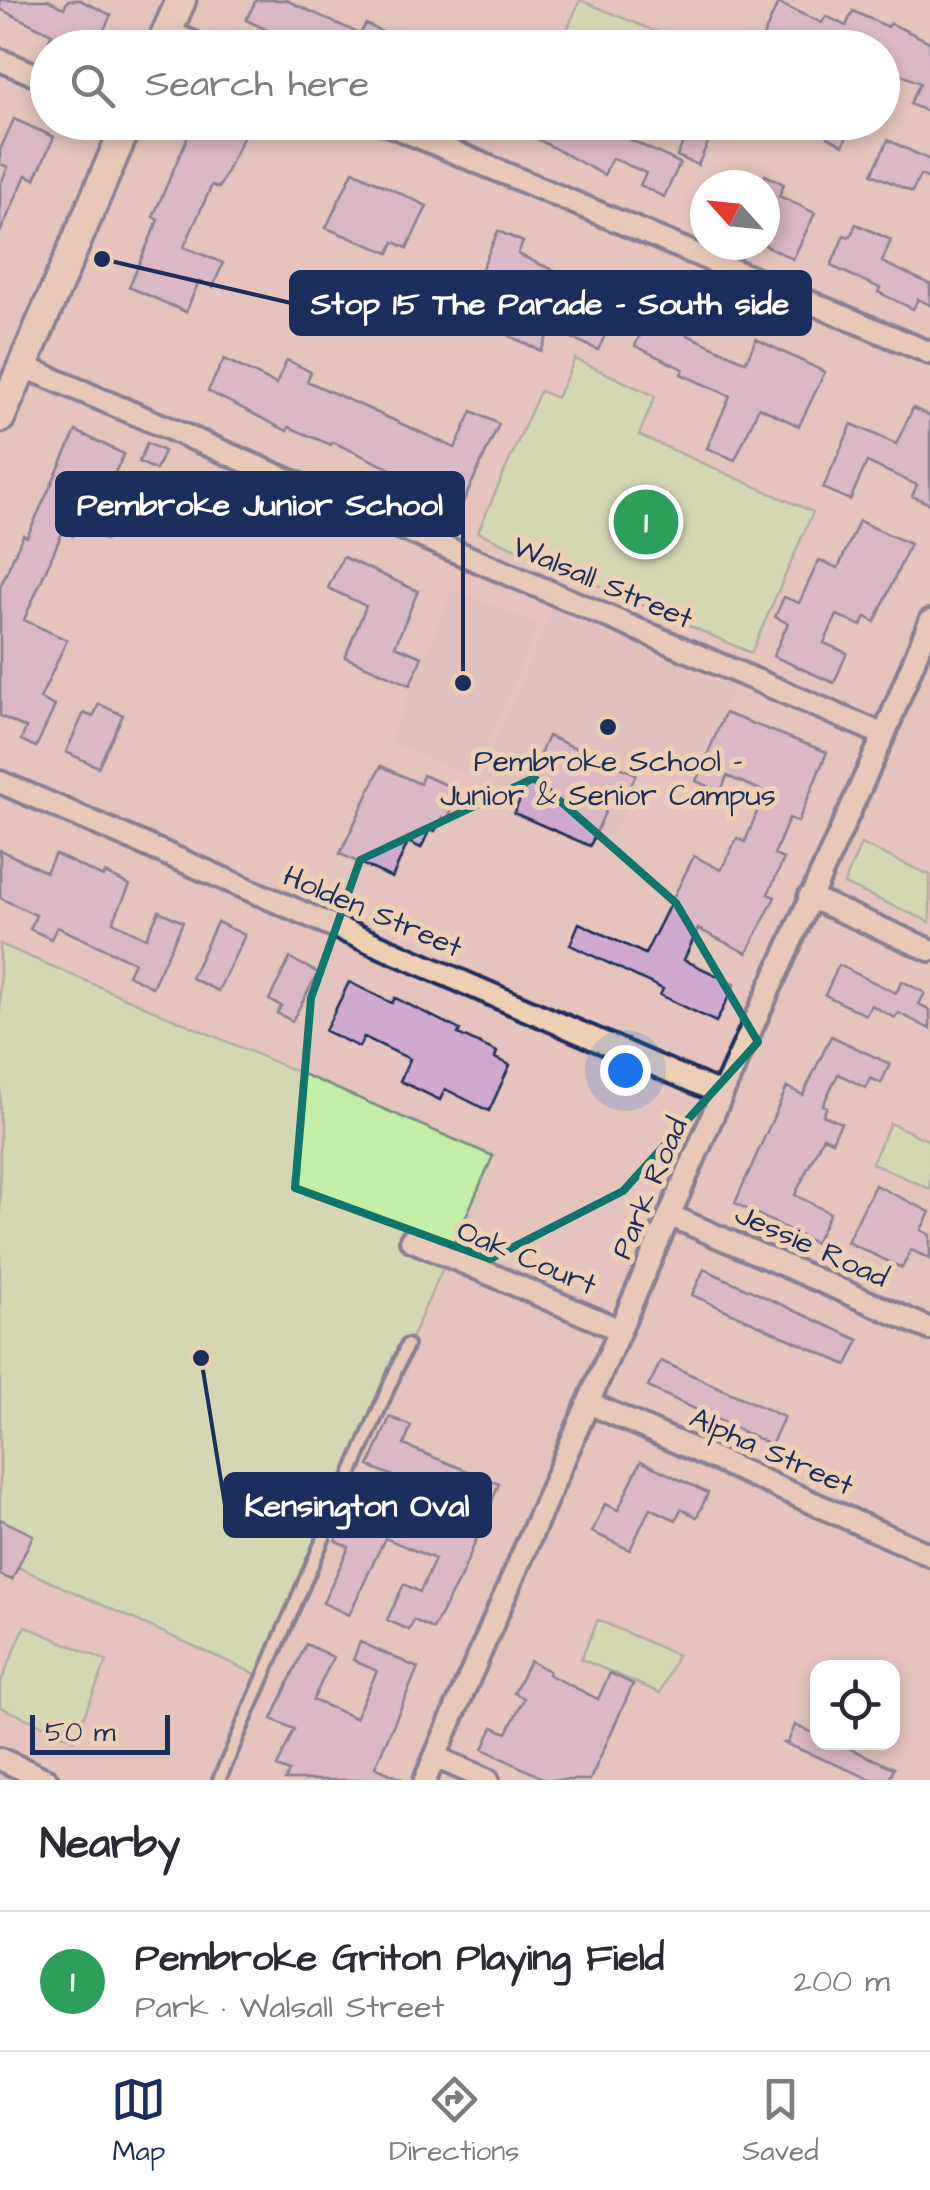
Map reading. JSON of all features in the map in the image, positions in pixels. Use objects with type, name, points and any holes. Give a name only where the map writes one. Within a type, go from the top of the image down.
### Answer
[{"type":"main road","points":[[168,30],[181,0]]},
{"type":"main road","points":[[2,411],[120,140]]},
{"type":"street","points":[[0,60],[30,72]]},
{"type":"street","points":[[425,140],[930,354]]},
{"type":"street","name":"Walsall Street","points":[[24,366],[884,735]]},
{"type":"street","name":"Park Road","points":[[425,1780],[722,1094],[884,735],[930,622]]},
{"type":"street","name":"Holden Street","points":[[0,782],[722,1094]]},
{"type":"street","points":[[809,897],[930,950]]},
{"type":"street","name":"Jessie Road","points":[[670,1216],[930,1329]]},
{"type":"street","name":"Oak Court","points":[[411,1240],[620,1330]]},
{"type":"street","name":"Alpha Street","points":[[588,1403],[930,1555]]},
{"type":"street","points":[[435,1756],[488,1780]]},
{"type":"street","points":[[0,1759],[47,1780]]},
{"type":"lane","points":[[219,1780],[408,1345]]},
{"type":"highlighted area","points":[[534,778],[676,903],[758,1042],[623,1191],[490,1259],[295,1188],[311,998],[360,860]]},
{"type":"shaded area","points":[[453,589],[538,624],[474,778],[389,742]]},
{"type":"shaded area","name":"Pembroke School - Junior & Senior Campus","points":[[552,610],[733,688],[690,787],[643,766],[610,842],[476,785]]},
{"type":"green space","points":[[580,0],[652,30],[567,30]]},
{"type":"green space","points":[[575,359],[655,396],[639,435],[813,512],[751,653],[478,532],[540,391],[557,398]]},
{"type":"green space","points":[[861,844],[930,875],[930,922],[844,884]]},
{"type":"green space","points":[[0,944],[493,1156],[260,1676],[0,1559]]},
{"type":"green space","points":[[890,1123],[930,1141],[930,1189],[872,1163]]},
{"type":"green space","points":[[598,1620],[677,1655],[660,1693],[581,1659]]},
{"type":"green space","points":[[25,1626],[107,1661],[74,1739],[0,1707],[0,1684]]},
{"type":"building","points":[[0,0],[48,0],[64,8],[68,0],[80,0],[111,15],[104,30],[44,30],[0,9]]},
{"type":"building","points":[[256,0],[286,0],[351,30],[267,30],[246,20]]},
{"type":"building","points":[[778,3],[822,23],[826,16],[846,26],[853,11],[930,42],[930,113],[910,104],[920,83],[900,74],[900,30],[766,30]]},
{"type":"building","points":[[14,119],[30,126],[30,140],[53,140],[35,179],[26,175],[0,233],[0,185],[8,167],[0,164],[0,150]]},
{"type":"building","points":[[186,140],[242,140],[219,188],[212,185],[184,247],[223,263],[213,287],[199,281],[186,312],[129,287],[158,220],[153,217]]},
{"type":"building","points":[[539,140],[631,140],[680,163],[664,197],[640,185],[646,173],[612,158],[604,175]]},
{"type":"building","points":[[684,140],[709,140],[698,165],[677,156]]},
{"type":"building","points":[[888,140],[930,160],[930,179],[920,175],[912,192],[872,174]]},
{"type":"building","points":[[353,171],[427,206],[407,248],[394,242],[389,253],[326,228]]},
{"type":"building","points":[[780,196],[815,213],[793,259],[780,252]]},
{"type":"building","points":[[856,224],[891,240],[882,262],[930,284],[930,305],[918,299],[913,309],[878,292],[880,288],[831,266],[844,235],[850,237]]},
{"type":"building","points":[[498,231],[523,242],[518,254],[623,298],[598,350],[551,328],[541,351],[509,336],[525,303],[476,282]]},
{"type":"building","points":[[645,288],[691,311],[681,332],[746,362],[756,339],[825,372],[799,426],[759,407],[735,460],[707,448],[730,396],[681,374],[683,369],[635,346],[649,316],[635,310]]},
{"type":"building","points":[[224,359],[276,384],[287,360],[311,372],[307,381],[455,448],[472,411],[499,424],[460,509],[433,496],[436,490],[333,442],[331,445],[289,427],[287,431],[208,391]]},
{"type":"building","points":[[913,408],[930,416],[930,504],[912,496],[917,485],[867,462],[850,500],[823,488],[852,424],[896,444]]},
{"type":"building","points":[[76,431],[124,454],[100,503],[118,511],[105,540],[77,527],[73,536],[63,531],[24,620],[67,640],[40,699],[55,706],[36,747],[21,740],[26,728],[0,716],[0,587]]},
{"type":"building","points":[[147,443],[164,451],[156,470],[139,462]]},
{"type":"building","points":[[859,521],[910,544],[875,622],[866,617],[861,626],[837,615],[824,643],[847,653],[834,683],[773,656],[788,623],[775,617],[784,597],[799,603],[819,560],[838,568]]},
{"type":"building","points":[[343,557],[418,591],[395,646],[422,657],[410,685],[345,657],[366,606],[328,588]]},
{"type":"building","points":[[99,704],[123,715],[98,767],[66,752],[84,713],[93,717]]},
{"type":"building","points":[[725,713],[827,752],[798,822],[789,818],[774,855],[784,859],[768,894],[775,897],[747,953],[698,929],[684,960],[735,984],[716,1022],[660,995],[663,989],[570,945],[579,923],[645,954],[694,856],[721,870],[737,838],[745,842],[765,792],[727,776],[721,792],[696,781]]},
{"type":"building","points":[[548,736],[636,774],[626,797],[614,792],[590,846],[514,813]]},
{"type":"building","points":[[381,766],[420,784],[423,775],[460,791],[447,820],[442,817],[435,831],[430,829],[421,848],[408,842],[392,878],[340,854]]},
{"type":"building","points":[[0,850],[46,872],[55,854],[130,885],[113,922],[146,938],[159,911],[183,922],[152,987],[128,975],[134,962],[57,927],[51,939],[30,929],[36,915],[0,898]]},
{"type":"building","points":[[217,922],[245,935],[218,991],[191,978]]},
{"type":"building","points":[[290,958],[318,973],[292,1021],[277,1013],[281,1006],[269,1000]]},
{"type":"building","points":[[839,965],[896,993],[902,981],[925,993],[919,1004],[930,1010],[930,1029],[899,1013],[895,1018],[871,1005],[866,1015],[825,995]]},
{"type":"building","points":[[349,982],[392,1003],[395,998],[497,1052],[495,1058],[510,1065],[489,1111],[445,1089],[440,1100],[400,1081],[410,1059],[364,1037],[359,1047],[325,1031]]},
{"type":"building","points":[[831,1036],[890,1064],[881,1083],[870,1078],[866,1088],[838,1074],[823,1105],[827,1107],[823,1115],[841,1123],[832,1141],[823,1137],[795,1195],[830,1213],[815,1243],[735,1203],[787,1087],[803,1095]]},
{"type":"building","points":[[875,1185],[930,1212],[921,1230],[930,1235],[930,1259],[911,1250],[902,1268],[847,1242]]},
{"type":"building","points":[[704,1269],[859,1340],[847,1365],[692,1295]]},
{"type":"building","points":[[661,1361],[784,1417],[771,1445],[648,1387]]},
{"type":"building","points":[[390,1417],[411,1426],[404,1445],[499,1484],[462,1574],[433,1629],[414,1620],[409,1630],[387,1620],[404,1584],[420,1592],[435,1559],[385,1538],[349,1615],[323,1603],[349,1547],[336,1541],[357,1492],[455,1534],[467,1507],[369,1466]]},
{"type":"building","points":[[641,1461],[708,1493],[697,1517],[681,1509],[676,1520],[650,1508],[630,1550],[592,1532],[605,1504],[618,1510]]},
{"type":"building","points":[[0,1519],[33,1535],[12,1580],[0,1575]]},
{"type":"building","points":[[360,1642],[418,1668],[375,1767],[404,1780],[285,1780],[289,1772],[277,1767],[294,1729],[272,1719],[306,1644],[333,1657],[313,1700],[355,1718],[377,1671],[353,1660]]},
{"type":"building","points":[[530,1661],[598,1699],[610,1673],[633,1684],[590,1780],[547,1780],[483,1749],[493,1727],[507,1733],[524,1698],[514,1693]]},
{"type":"building","points":[[795,1725],[810,1732],[810,1750],[853,1750],[894,1768],[889,1780],[873,1780],[784,1743]]},
{"type":"place","name":"Stop 15 The Parade - South side","points":[[102,259]]},
{"type":"place","name":"Pembroke Griton Playing Field","points":[[646,522]]},
{"type":"place","name":"Pembroke Junior School","points":[[463,683]]},
{"type":"place","name":"Pembroke School - Junior & Senior Campus","points":[[608,727]]},
{"type":"place","name":"Kensington Oval","points":[[201,1358]]}]
